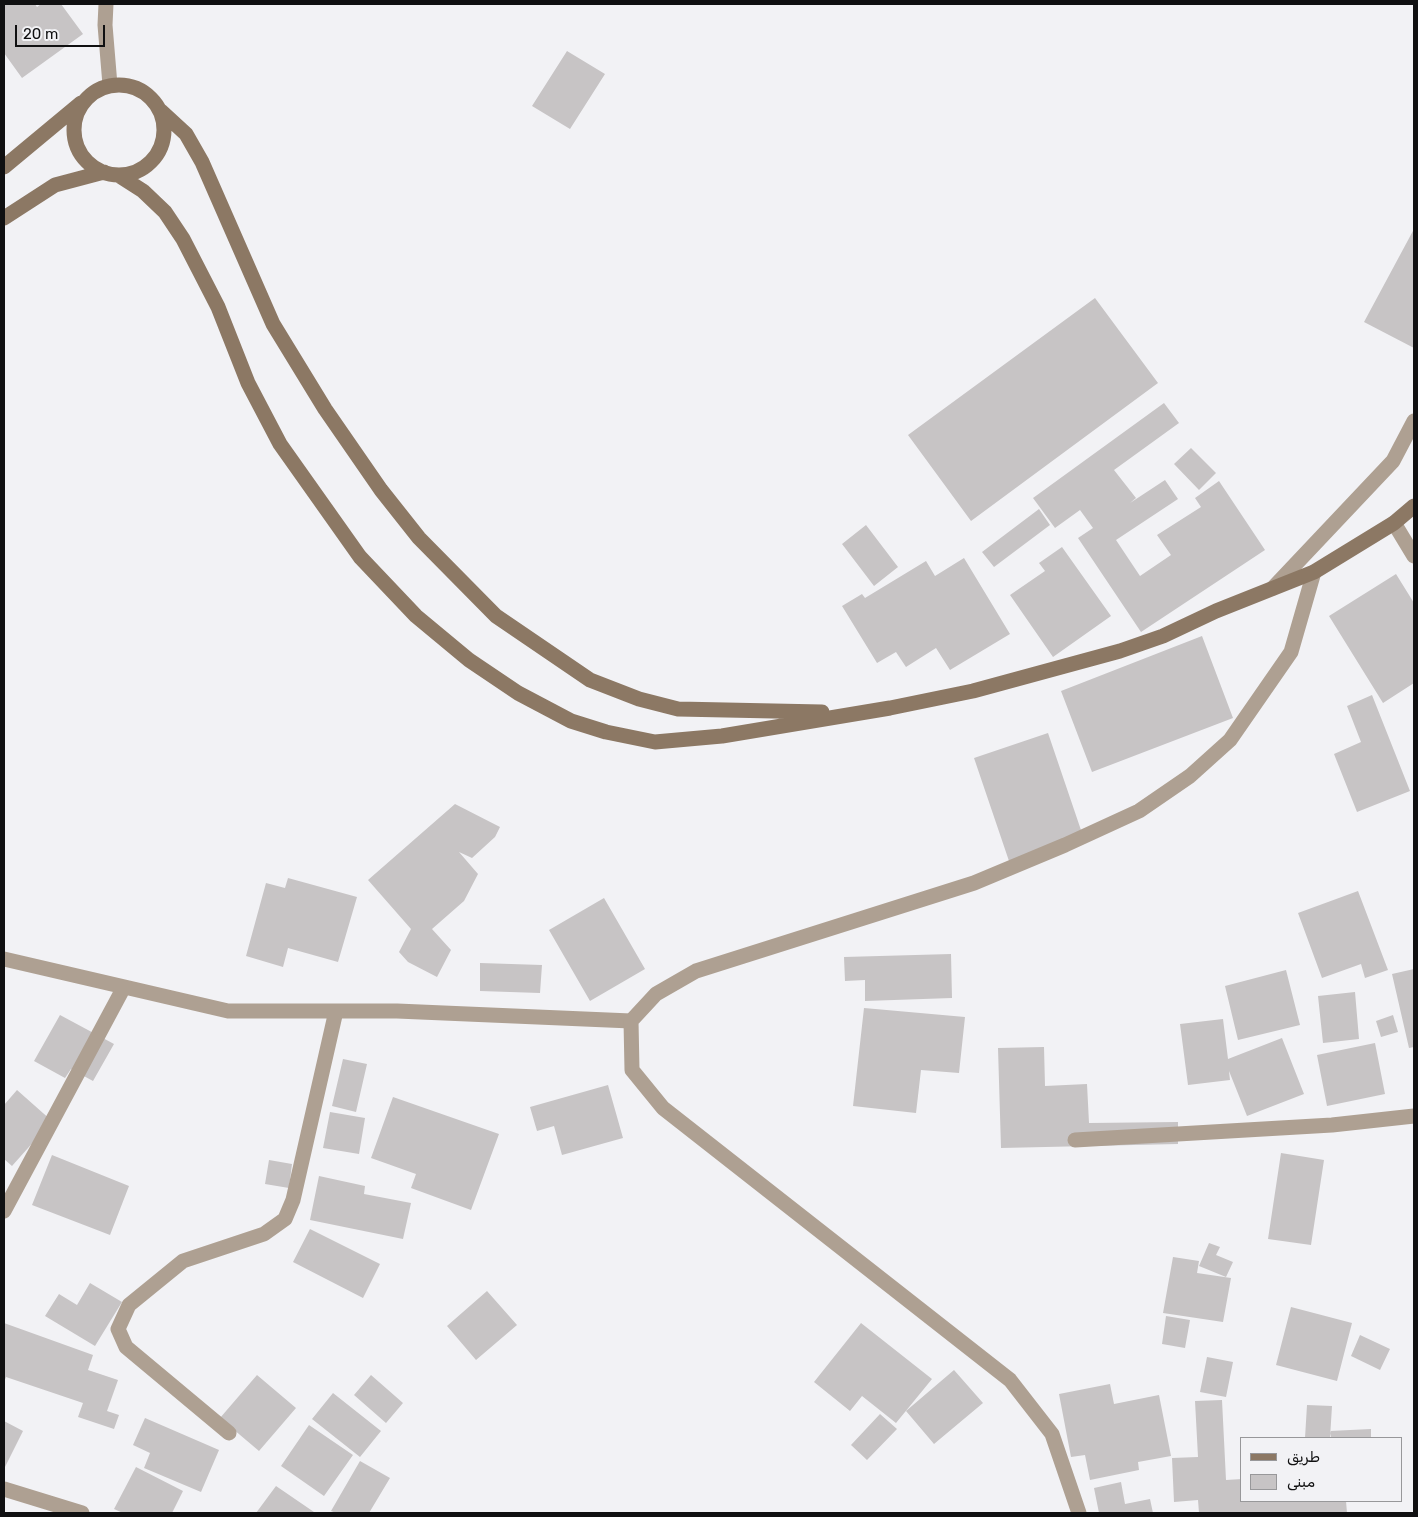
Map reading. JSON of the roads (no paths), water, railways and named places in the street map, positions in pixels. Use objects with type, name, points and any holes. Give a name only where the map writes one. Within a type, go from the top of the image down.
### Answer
[{"type":"main road","points":[[4,167],[96,91],[110,85],[125,84],[140,89],[153,98],[161,111],[186,134],[202,162],[273,324],[325,409],[381,490],[419,538],[496,616],[590,680],[639,699],[678,709],[856,713]]},
{"type":"main road","points":[[84,100],[77,113],[74,127],[75,142],[81,155],[91,165],[142,191],[166,212],[183,239],[218,307],[248,383],[280,444],[360,556],[416,616],[469,660],[518,693],[571,721],[606,732],[655,742],[722,736],[973,691],[1120,652],[1163,636],[1216,611],[1314,572],[1394,524],[1414,506]]},
{"type":"main road","points":[[4,218],[55,185],[111,174],[132,173],[146,167],[156,156],[163,142],[165,126],[161,111]]},
{"type":"street","points":[[106,4],[105,25],[110,85]]},
{"type":"street","points":[[1274,588],[1394,461],[1414,421]]},
{"type":"street","points":[[1394,524],[1414,556]]},
{"type":"street","points":[[1079,1513],[1052,1434],[1010,1380],[662,1108],[632,1070],[631,1022],[656,994],[696,971],[974,882],[1065,845],[1139,811],[1190,776],[1230,740],[1291,652],[1314,572]]},
{"type":"street","points":[[4,959],[228,1011],[397,1011],[631,1022]]},
{"type":"street","points":[[4,1211],[124,987]]},
{"type":"street","points":[[229,1433],[126,1347],[118,1330],[129,1305],[184,1262],[264,1234],[284,1219],[293,1200],[336,1011]]},
{"type":"street","points":[[1075,1140],[1332,1125],[1414,1116]]},
{"type":"street","points":[[4,1489],[82,1513]]}]
